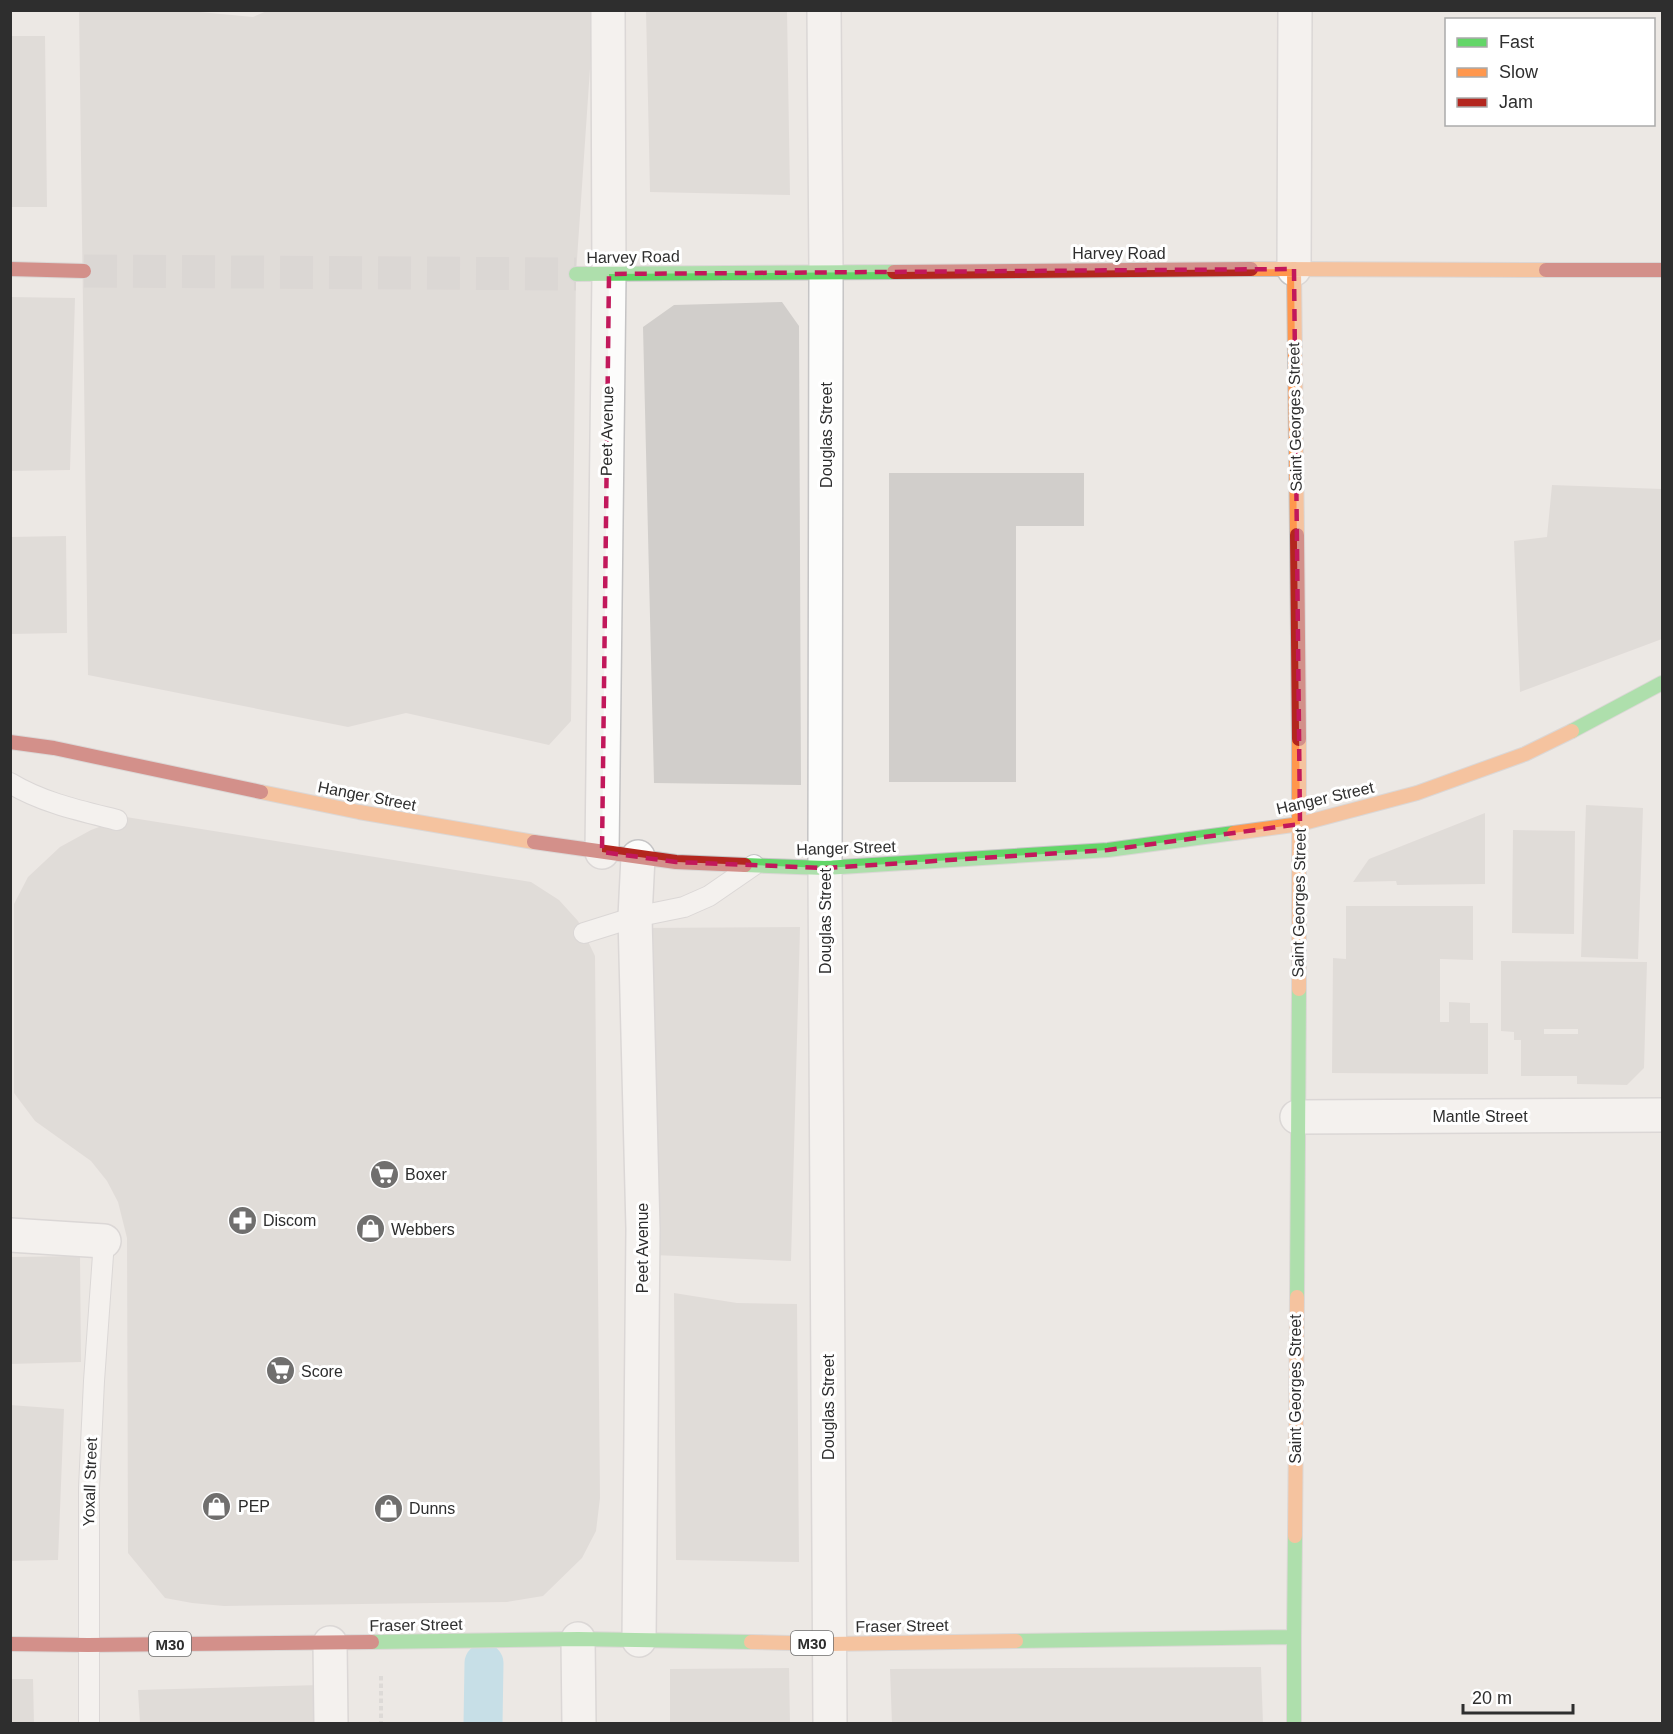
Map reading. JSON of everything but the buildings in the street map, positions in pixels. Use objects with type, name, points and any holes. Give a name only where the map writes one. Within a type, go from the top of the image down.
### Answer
[{"type":"main road","points":[[10,269],[84,271]]},
{"type":"main road","name":"Harvey Road","points":[[576,274],[1294,269],[1662,270]]},
{"type":"main road","name":"Saint Georges Street","points":[[1294,269],[1300,824],[1294,1724]]},
{"type":"main road","name":"Hanger Street","points":[[10,742],[54,748],[359,812],[507,838],[676,862],[825,868],[1108,850],[1300,824],[1417,793],[1525,754],[1610,712],[1662,683]]},
{"type":"main road","name":"Fraser Street","points":[[330,1642],[578,1639],[830,1644],[1294,1637]]},
{"type":"main road","name":"M30","points":[[10,1644],[330,1642]]},
{"type":"street","name":"Peet Avenue","points":[[602,852],[609,274],[608,10]]},
{"type":"street","name":"Douglas Street","points":[[824,10],[825,868],[830,1724]]},
{"type":"street","name":"Saint Georges Street","points":[[1294,10],[1294,269]]},
{"type":"street","name":"Peet Avenue","points":[[638,857],[634,917],[644,1229],[639,1640]]},
{"type":"street","name":"Mantle Street","points":[[1297,1117],[1662,1115]]},
{"type":"street","points":[[10,1235],[104,1241]]},
{"type":"street","points":[[578,1639],[579,1724]]},
{"type":"street","points":[[330,1642],[331,1724]]},
{"type":"lane","points":[[10,783],[65,807],[117,820]]},
{"type":"lane","points":[[584,933],[634,917],[684,908],[709,896],[754,865]]},
{"type":"lane","name":"Yoxall Street","points":[[88,1724],[90,1476],[104,1241]]},
{"type":"path","points":[[381,1642],[381,1724]]},
{"type":"highlighted area","points":[[1294,269],[1300,824],[1108,850],[825,868],[676,862],[602,852],[609,274]]},
{"type":"waterway","points":[[483,1724],[484,1663]]},
{"type":"tunnel","points":[[84,271],[576,274]]},
{"type":"traffic: fast","points":[[576,274],[894,272]]},
{"type":"traffic: fast","points":[[1572,731],[1662,683]]},
{"type":"traffic: fast","points":[[745,865],[825,868],[1108,850],[1234,833]]},
{"type":"traffic: fast","points":[[1297,1297],[1299,989]]},
{"type":"traffic: fast","points":[[1294,1637],[1295,1536]]},
{"type":"traffic: fast","points":[[1016,1641],[1294,1637],[1294,1724]]},
{"type":"traffic: fast","points":[[372,1642],[578,1639],[751,1642]]},
{"type":"traffic: slow","points":[[1251,269],[1546,270]]},
{"type":"traffic: slow","points":[[1294,269],[1297,535]]},
{"type":"traffic: slow","points":[[1234,833],[1300,824],[1417,793],[1525,754],[1572,731]]},
{"type":"traffic: slow","points":[[1299,739],[1299,989]]},
{"type":"traffic: slow","points":[[261,792],[359,812],[534,842]]},
{"type":"traffic: slow","points":[[1295,1536],[1297,1297]]},
{"type":"traffic: slow","points":[[751,1642],[830,1644],[1016,1641]]},
{"type":"traffic: jam","points":[[10,269],[84,271]]},
{"type":"traffic: jam","points":[[894,272],[1251,269]]},
{"type":"traffic: jam","points":[[1546,270],[1662,270]]},
{"type":"traffic: jam","points":[[1297,535],[1299,739]]},
{"type":"traffic: jam","points":[[10,742],[54,748],[261,792]]},
{"type":"traffic: jam","points":[[534,842],[676,862],[745,865]]},
{"type":"traffic: jam","points":[[10,1644],[372,1642]]},
{"type":"place","name":"Boxer","points":[[384,1174]]},
{"type":"place","name":"Discom","points":[[242,1220]]},
{"type":"place","name":"Webbers","points":[[370,1229]]},
{"type":"place","name":"Score","points":[[280,1371]]},
{"type":"place","name":"PEP","points":[[217,1506]]},
{"type":"place","name":"Dunns","points":[[388,1508]]}]
